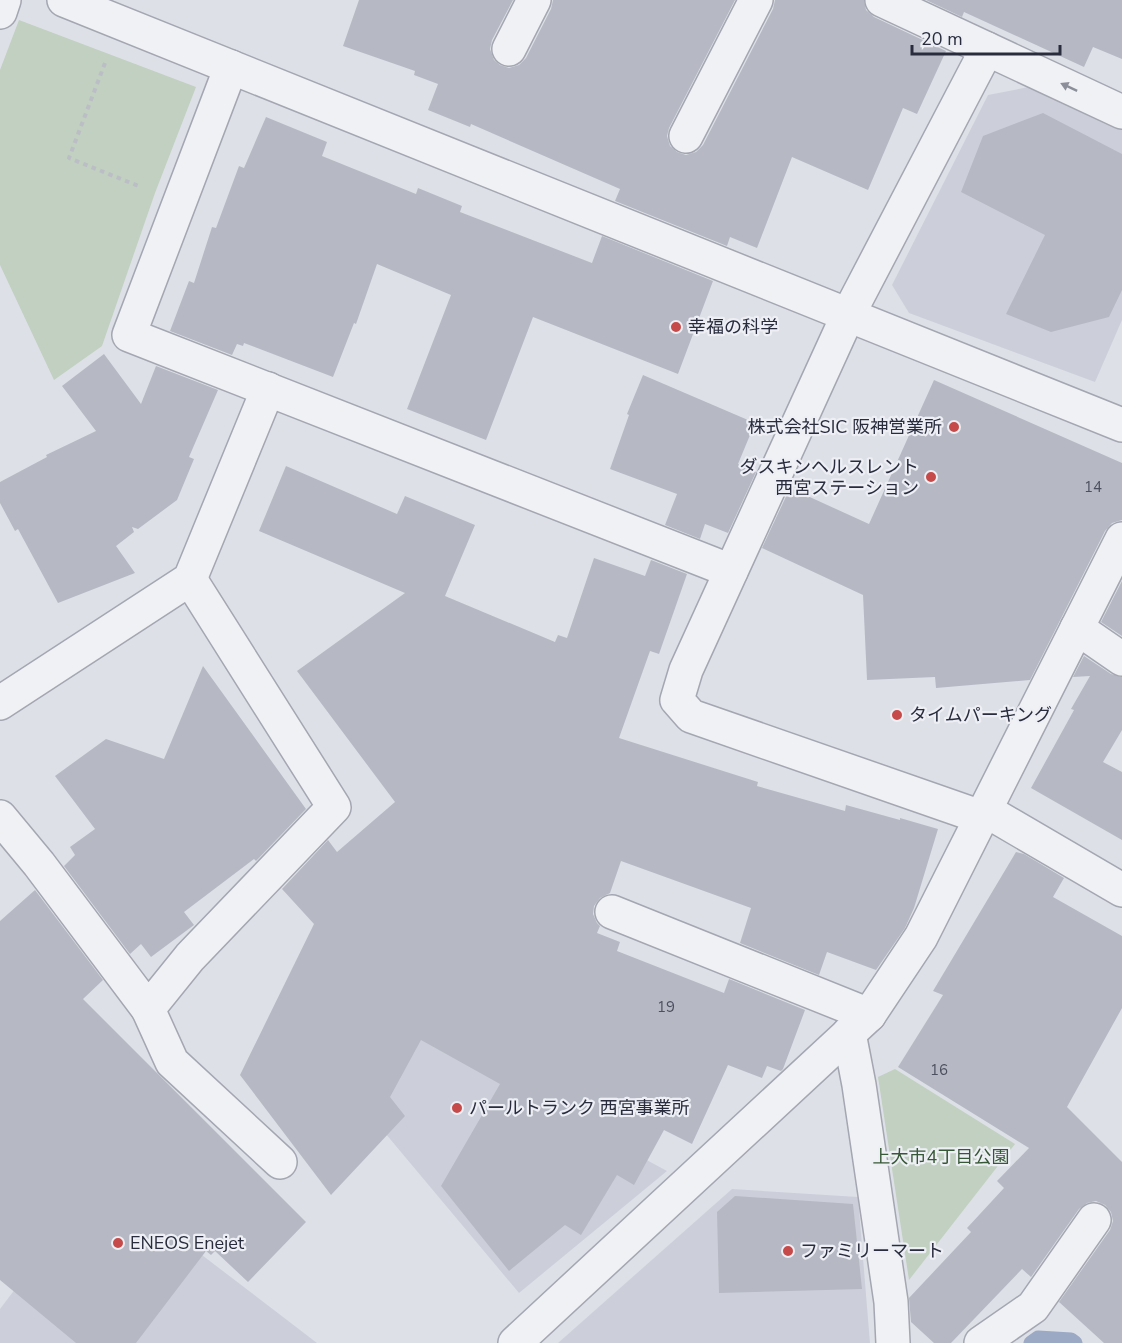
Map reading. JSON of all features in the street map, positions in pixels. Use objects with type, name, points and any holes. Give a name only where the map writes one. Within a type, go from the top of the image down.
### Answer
[{"type":"street","points":[[0,12],[4,0]]},
{"type":"street","points":[[64,0],[1122,425]]},
{"type":"street","points":[[509,49],[534,0]]},
{"type":"street","points":[[686,136],[756,0]]},
{"type":"street","points":[[882,0],[1122,112]]},
{"type":"street","points":[[987,49],[848,315],[686,670],[677,700],[691,716],[983,813],[1122,890]]},
{"type":"street","points":[[231,67],[129,335],[731,571]]},
{"type":"street","points":[[0,703],[190,579],[268,389]]},
{"type":"street","points":[[515,1343],[859,1024],[921,936],[1122,539]]},
{"type":"street","points":[[148,1009],[189,957],[334,807],[190,579]]},
{"type":"street","points":[[1077,628],[1122,659]]},
{"type":"street","points":[[0,817],[39,864],[148,1009],[172,1062],[280,1162]]},
{"type":"street","points":[[612,912],[859,1024]]},
{"type":"street","points":[[859,1024],[861,1096],[891,1302],[893,1343]]},
{"type":"street","points":[[981,1343],[1033,1307],[1094,1220]]},
{"type":"path","points":[[121,23],[69,158],[179,203]]},
{"type":"shaded area","points":[[1029,87],[1122,130],[1122,320],[1095,382],[909,313],[892,285],[988,95]]},
{"type":"shaded area","name":"パールトランク 西宮事業所","points":[[424,935],[499,1080],[667,1171],[519,1293],[380,1127]]},
{"type":"shaded area","name":"ENEOS Enejet","points":[[100,1177],[317,1343],[0,1343],[0,1309]]},
{"type":"shaded area","points":[[732,1189],[858,1197],[870,1343],[558,1343]]},
{"type":"green space","points":[[19,20],[196,87],[155,193],[102,346],[54,380],[0,265],[0,70]]},
{"type":"green space","name":"上大市4丁目公園","points":[[895,1069],[1015,1144],[909,1280],[878,1077]]},
{"type":"building","points":[[359,0],[513,0],[492,40],[490,49],[494,60],[509,68],[519,65],[526,58],[551,9],[553,0],[735,0],[669,128],[667,136],[670,146],[686,155],[696,152],[703,145],[773,9],[775,0],[864,0],[866,10],[874,17],[946,51],[917,114],[903,108],[868,190],[792,157],[757,248],[730,237],[727,246],[615,201],[620,189],[471,124],[470,127],[428,110],[438,84],[414,75],[415,71],[343,46]]},
{"type":"building","points":[[926,0],[1122,0],[1122,59],[1093,47],[1084,67],[964,12],[962,17]]},
{"type":"building","points":[[1043,113],[1122,154],[1122,290],[1109,317],[1051,332],[1006,314],[1045,235],[961,192],[983,136]]},
{"type":"building","points":[[266,117],[327,142],[322,156],[416,194],[418,188],[462,206],[460,212],[592,263],[602,236],[713,281],[678,374],[533,317],[486,440],[407,409],[451,295],[377,264],[356,324],[354,323],[333,377],[244,343],[243,346],[237,344],[232,355],[170,331],[189,281],[194,283],[212,227],[216,228],[239,166],[244,168]]},
{"type":"building","points":[[104,354],[141,404],[156,366],[218,390],[189,457],[194,459],[177,500],[138,529],[132,527],[134,532],[116,546],[135,573],[58,603],[18,529],[15,531],[0,503],[0,482],[47,457],[46,455],[96,431],[62,386]]},
{"type":"building","points":[[643,375],[755,423],[738,464],[756,472],[728,533],[705,524],[700,539],[665,525],[677,494],[610,469],[629,415],[627,414]]},
{"type":"building","points":[[934,380],[1122,463],[1122,520],[1112,523],[1105,531],[1030,680],[936,688],[935,677],[867,680],[863,595],[762,548],[790,488],[869,524]]},
{"type":"building","points":[[286,466],[397,514],[405,496],[475,525],[445,596],[555,642],[558,635],[567,638],[594,558],[645,576],[651,560],[687,574],[659,654],[650,651],[619,738],[758,782],[757,786],[845,811],[846,805],[938,829],[914,908],[905,928],[876,970],[827,952],[819,975],[740,943],[751,908],[621,861],[610,893],[600,898],[594,906],[593,914],[600,926],[597,933],[620,942],[617,951],[724,993],[729,979],[805,1010],[781,1071],[767,1066],[762,1078],[728,1065],[692,1144],[664,1130],[634,1185],[617,1175],[581,1235],[565,1225],[509,1271],[441,1186],[500,1084],[421,1040],[390,1097],[405,1116],[331,1195],[240,1075],[314,924],[282,889],[328,840],[337,852],[395,802],[297,671],[405,593],[259,531]]},
{"type":"building","points":[[1122,581],[1122,636],[1101,622]]},
{"type":"building","points":[[1084,656],[1111,674],[1122,677],[1122,730],[1103,762],[1122,772],[1122,840],[1031,788],[1090,676],[1073,677]]},
{"type":"building","points":[[203,666],[306,809],[256,861],[254,859],[184,912],[194,925],[151,957],[141,944],[130,954],[64,866],[75,855],[70,847],[95,829],[55,776],[106,739],[164,759]]},
{"type":"building","points":[[1016,852],[1024,854],[1064,878],[1053,897],[1122,936],[1122,1008],[1067,1107],[1122,1162],[1122,1343],[1104,1343],[1059,1302],[1110,1230],[1113,1221],[1111,1212],[1105,1205],[1096,1201],[1087,1203],[1079,1209],[1031,1277],[1022,1269],[951,1343],[934,1343],[911,1322],[909,1298],[971,1232],[967,1228],[1004,1188],[997,1181],[1029,1148],[898,1067],[943,995],[933,991]]},
{"type":"building","points":[[35,890],[103,980],[83,999],[306,1222],[248,1282],[215,1251],[211,1255],[206,1251],[136,1343],[76,1343],[0,1280],[0,921]]},
{"type":"building","name":"ファミリーマート","points":[[735,1196],[853,1204],[862,1289],[719,1293],[717,1212]]},
{"type":"waterway","points":[[1031,1343],[1038,1338],[1071,1340],[1075,1343]]},
{"type":"place","name":"幸福の科学","points":[[676,327]]},
{"type":"place","name":"株式会社SIC 阪神営業所","points":[[954,427]]},
{"type":"place","name":"ダスキンヘルスレント 西宮ステーション","points":[[931,477]]},
{"type":"place","name":"タイムパーキング","points":[[897,715]]},
{"type":"place","name":"パールトランク 西宮事業所","points":[[457,1108]]},
{"type":"place","name":"ENEOS Enejet","points":[[118,1243]]},
{"type":"place","name":"ファミリーマート","points":[[788,1251]]}]
